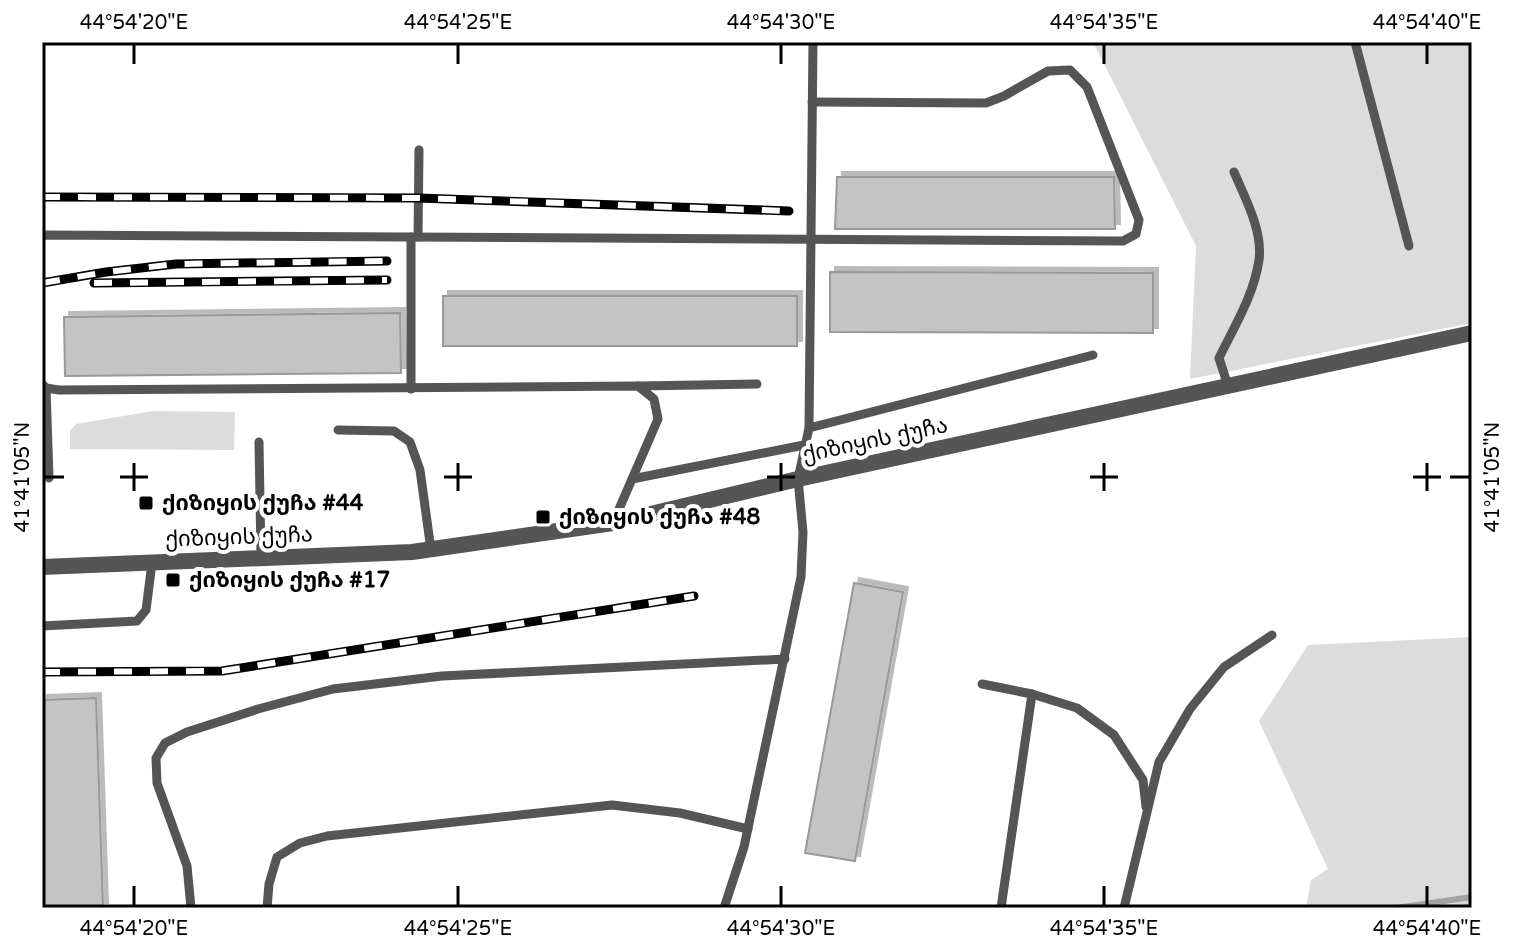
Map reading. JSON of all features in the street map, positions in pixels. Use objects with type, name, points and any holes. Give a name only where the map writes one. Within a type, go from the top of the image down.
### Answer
[{"type":"street","name":"ქიზიყის ქუჩა","points":[[42,567],[431,550],[613,523],[798,479],[1472,333]]},
{"type":"lane","points":[[724,908],[748,829],[801,577],[803,532],[798,479],[809,428],[813,42]]},
{"type":"lane","points":[[1355,42],[1409,246]]},
{"type":"lane","points":[[42,237],[1123,241],[1136,234],[1139,220],[1087,87],[1070,70],[1048,71],[986,103],[812,102]]},
{"type":"lane","points":[[411,389],[419,150]]},
{"type":"lane","points":[[1228,386],[1219,358],[1247,301],[1259,259],[1254,221],[1234,172]]},
{"type":"lane","points":[[809,428],[1093,355]]},
{"type":"lane","points":[[49,478],[44,386],[59,390],[757,384]]},
{"type":"lane","points":[[613,523],[658,419],[654,399],[638,386]]},
{"type":"lane","points":[[338,430],[394,431],[410,442],[420,470],[431,550]]},
{"type":"lane","points":[[259,442],[261,558]]},
{"type":"lane","points":[[632,479],[804,445]]},
{"type":"lane","points":[[42,626],[137,621],[146,610],[152,563]]},
{"type":"lane","points":[[1124,908],[1159,762],[1190,709],[1224,667],[1272,635]]},
{"type":"lane","points":[[191,908],[187,866],[157,783],[156,758],[165,743],[187,732],[333,689],[442,676],[785,659]]},
{"type":"lane","points":[[982,684],[1032,694],[1077,708],[1114,735],[1143,780],[1147,814]]},
{"type":"lane","points":[[1001,908],[1032,694]]},
{"type":"lane","points":[[267,908],[269,884],[277,857],[300,843],[327,836],[612,805],[680,813],[748,829]]},
{"type":"shaded area","points":[[1093,42],[1472,42],[1472,323],[1190,379],[1196,246]]},
{"type":"shaded area","points":[[153,411],[235,412],[234,450],[70,449],[70,431],[76,424]]},
{"type":"shaded area","points":[[1472,637],[1472,908],[1306,908],[1311,880],[1328,869],[1259,721],[1308,645]]},
{"type":"building","points":[[837,177],[1114,177],[1115,229],[835,229]]},
{"type":"building","points":[[830,272],[1153,273],[1153,333],[830,332]]},
{"type":"building","points":[[443,296],[797,296],[797,346],[443,346]]},
{"type":"building","points":[[400,313],[401,373],[65,376],[64,317]]},
{"type":"building","points":[[854,583],[903,592],[855,861],[805,853]]},
{"type":"building","points":[[96,698],[103,908],[42,908],[42,700]]},
{"type":"waterway","points":[[1396,908],[1472,897]]},
{"type":"railway","points":[[42,197],[418,198],[789,211]]},
{"type":"railway","points":[[42,283],[176,264],[387,261]]},
{"type":"railway","points":[[94,283],[387,280]]},
{"type":"railway","points":[[42,672],[222,671],[694,596]]},
{"type":"place","name":"ქიზიყის ქუჩა #44","points":[[146,503]]},
{"type":"place","name":"ქიზიყის ქუჩა #48","points":[[543,517]]},
{"type":"place","name":"ქიზიყის ქუჩა #17","points":[[173,580]]}]
